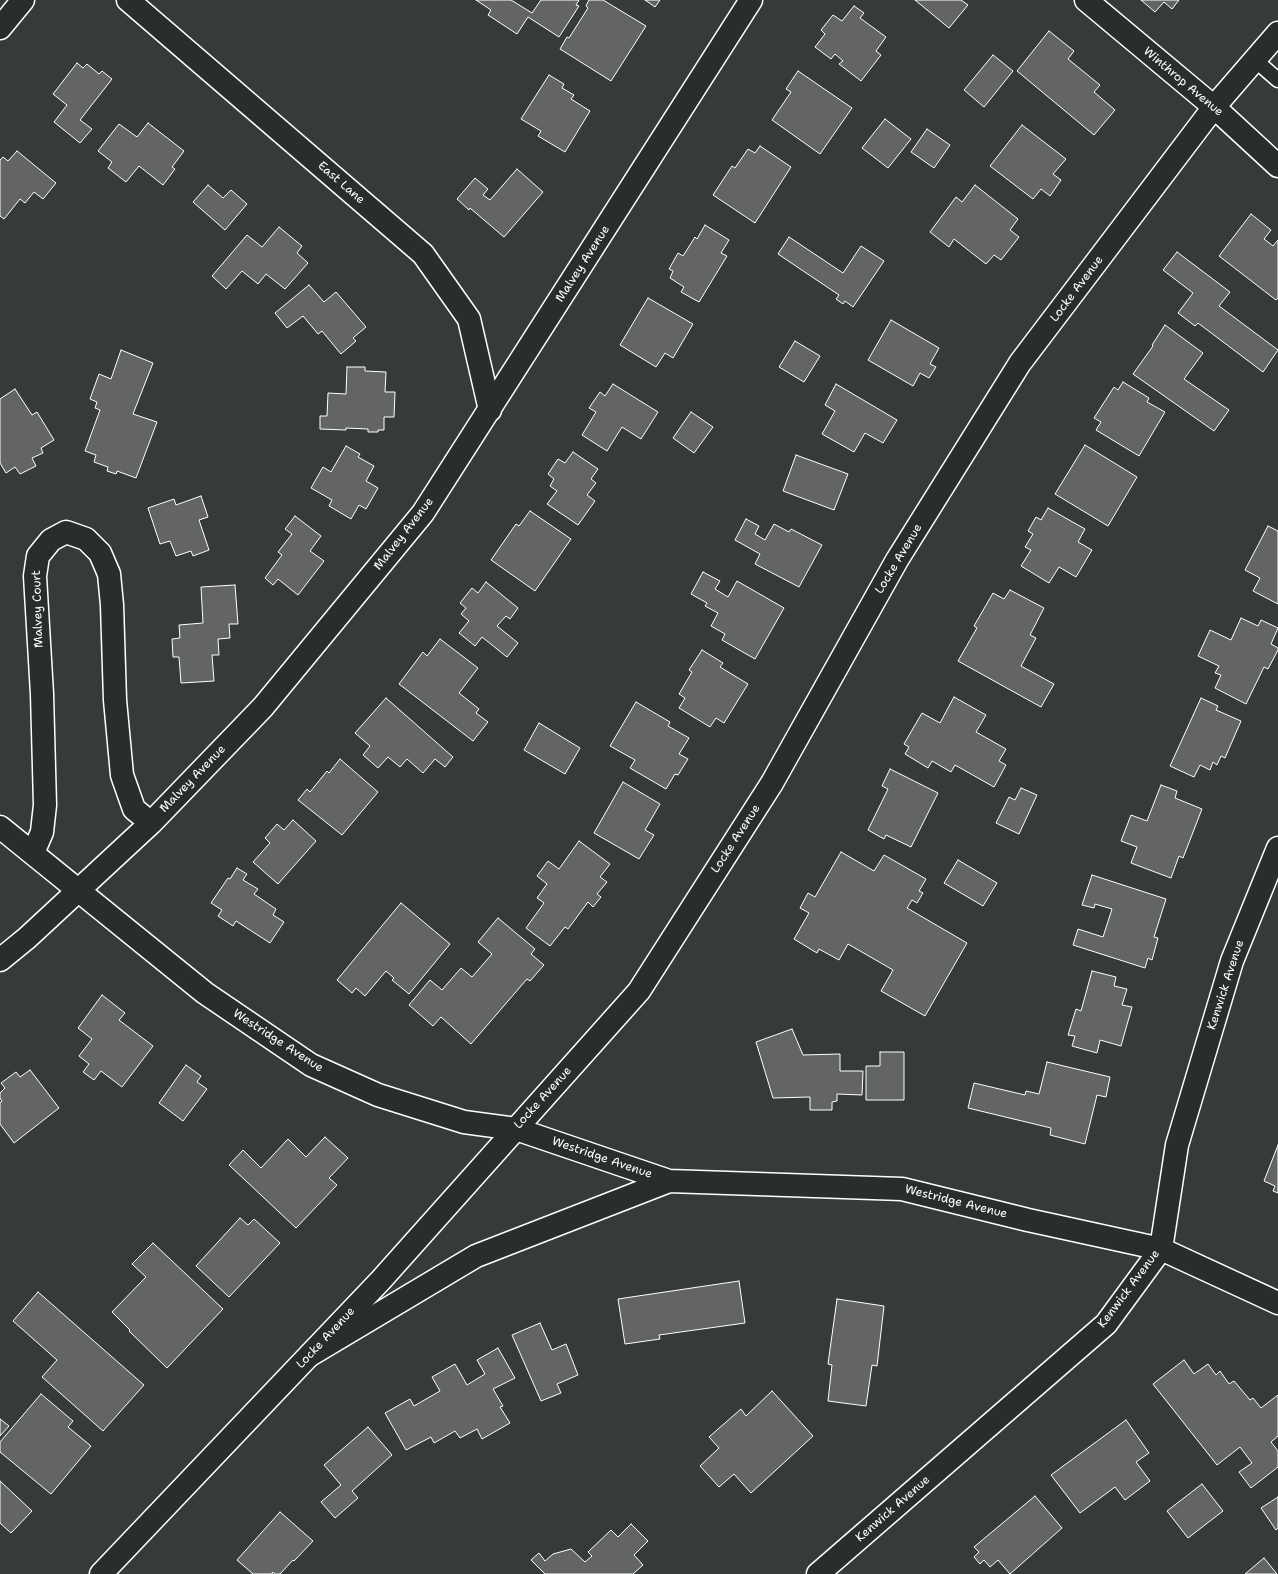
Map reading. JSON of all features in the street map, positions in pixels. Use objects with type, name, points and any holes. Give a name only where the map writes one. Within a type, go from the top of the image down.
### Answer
[{"type":"street","points":[[0,28],[23,0]]},
{"type":"street","name":"East Lane","points":[[128,0],[423,254],[469,319],[490,410]]},
{"type":"street","name":"Malvey Avenue","points":[[0,960],[27,938],[151,823],[263,707],[423,514],[751,0]]},
{"type":"street","name":"Winthrop Avenue","points":[[1086,0],[1214,107],[1278,166]]},
{"type":"street","name":"Locke Avenue","points":[[101,1574],[380,1280],[639,991],[772,783],[897,560],[1020,363],[1214,107],[1278,33]]},
{"type":"street","name":"Malvey Court","points":[[33,853],[42,832],[45,805],[42,694],[35,576],[38,556],[51,540],[66,532],[86,539],[100,553],[109,574],[112,605],[115,700],[122,775],[134,809],[151,823]]},
{"type":"street","name":"Westridge Avenue","points":[[0,827],[205,993],[311,1065],[378,1095],[464,1122],[516,1129],[669,1181],[902,1189],[1028,1220],[1160,1249],[1278,1303]]},
{"type":"street","name":"Kenwick Avenue","points":[[818,1574],[1106,1324],[1160,1249],[1177,1145],[1232,961],[1278,848]]},
{"type":"street","points":[[310,1355],[476,1256],[669,1181]]},
{"type":"lane","points":[[1255,60],[1278,80]]},
{"type":"building","points":[[476,0],[511,0],[532,13],[541,0],[579,0],[576,5],[579,6],[559,37],[528,17],[517,34],[488,15],[491,10]]},
{"type":"building","points":[[589,0],[603,0],[646,26],[611,81],[560,49],[567,37],[569,38],[588,8],[586,6]]},
{"type":"building","points":[[645,0],[660,0],[655,7]]},
{"type":"building","points":[[915,0],[961,0],[968,5],[949,28]]},
{"type":"building","points":[[1141,0],[1179,0],[1172,9],[1164,2],[1155,12]]},
{"type":"building","points":[[854,6],[864,13],[860,18],[886,37],[876,51],[881,55],[861,81],[839,64],[843,61],[835,54],[831,59],[815,47],[825,34],[821,30],[833,15],[842,21]]},
{"type":"building","points":[[1049,31],[1074,51],[1068,59],[1100,85],[1094,92],[1115,110],[1094,135],[1017,71]]},
{"type":"building","points":[[993,55],[1013,71],[984,107],[964,90]]},
{"type":"building","points":[[77,63],[83,68],[87,64],[99,74],[102,71],[112,79],[80,120],[92,129],[80,143],[54,122],[67,105],[53,94]]},
{"type":"building","points":[[798,71],[852,108],[820,154],[772,120],[791,92],[786,89]]},
{"type":"building","points":[[549,75],[564,84],[562,88],[574,95],[571,99],[590,111],[565,152],[538,136],[541,131],[521,119]]},
{"type":"building","points":[[885,119],[911,139],[888,168],[862,148]]},
{"type":"building","points":[[148,123],[184,151],[172,167],[175,169],[163,185],[139,166],[126,182],[108,168],[112,162],[98,151],[119,124],[137,137]]},
{"type":"building","points":[[1022,125],[1066,159],[1053,174],[1061,180],[1050,196],[1041,189],[1033,199],[990,166]]},
{"type":"building","points":[[927,129],[950,145],[934,168],[911,152]]},
{"type":"building","points":[[760,146],[791,167],[755,223],[713,195],[732,166],[735,168],[748,149],[755,153]]},
{"type":"building","points":[[17,151],[56,183],[43,199],[34,192],[25,203],[20,199],[4,219],[0,216],[0,160],[3,157],[8,161]]},
{"type":"building","points":[[517,169],[543,192],[504,237],[457,199],[475,178],[488,189],[483,195],[490,200]]},
{"type":"building","points":[[208,185],[223,198],[231,190],[247,204],[225,230],[193,202]]},
{"type":"building","points":[[975,185],[1018,219],[1010,230],[1019,237],[1001,260],[994,255],[986,264],[954,239],[949,247],[930,232],[956,197],[962,202]]},
{"type":"building","points":[[1251,214],[1271,230],[1264,239],[1273,246],[1278,240],[1278,298],[1276,300],[1219,256]]},
{"type":"building","points":[[705,225],[729,240],[721,253],[727,256],[699,302],[681,292],[684,287],[670,278],[673,271],[669,269],[678,253],[683,256],[695,237],[697,239]]},
{"type":"building","points":[[279,227],[302,246],[297,253],[308,263],[285,289],[266,274],[258,284],[242,271],[226,289],[212,276],[247,235],[262,247]]},
{"type":"building","points":[[789,237],[843,273],[861,246],[884,261],[853,307],[845,301],[843,304],[836,299],[839,295],[778,254]]},
{"type":"building","points":[[1177,252],[1230,292],[1219,306],[1278,350],[1263,372],[1198,323],[1195,326],[1178,313],[1193,293],[1163,270]]},
{"type":"building","points":[[309,285],[324,302],[336,292],[366,327],[353,338],[356,341],[341,354],[322,331],[318,334],[303,316],[287,328],[275,313]]},
{"type":"building","points":[[648,298],[693,324],[673,358],[665,353],[656,367],[620,345]]},
{"type":"building","points":[[891,320],[939,348],[930,364],[936,367],[929,378],[920,373],[913,386],[868,360]]},
{"type":"building","points":[[1165,325],[1203,353],[1184,379],[1229,410],[1214,431],[1133,374],[1153,346],[1152,345]]},
{"type":"building","points":[[795,341],[820,356],[804,382],[779,367]]},
{"type":"building","points":[[121,350],[153,363],[133,414],[157,422],[136,478],[117,471],[116,474],[107,471],[108,467],[94,462],[96,455],[85,451],[100,410],[95,408],[97,402],[90,399],[99,374],[111,379]]},
{"type":"building","points":[[347,367],[365,367],[365,371],[386,372],[385,392],[395,392],[394,417],[384,417],[384,430],[378,430],[378,432],[368,432],[368,429],[320,429],[320,416],[327,416],[328,393],[346,394]]},
{"type":"building","points":[[1123,382],[1149,398],[1147,402],[1165,412],[1139,456],[1096,430],[1101,422],[1094,418],[1114,387],[1118,390]]},
{"type":"building","points":[[613,384],[658,412],[641,439],[622,427],[607,451],[582,435],[596,412],[589,408],[600,392],[605,396]]},
{"type":"building","points":[[836,384],[897,420],[883,443],[865,433],[854,452],[822,434],[835,411],[825,405]]},
{"type":"building","points":[[15,389],[32,415],[37,412],[54,440],[41,448],[43,453],[32,458],[36,466],[20,474],[15,467],[6,473],[0,463],[0,399]]},
{"type":"building","points":[[691,412],[713,427],[694,453],[673,438]]},
{"type":"building","points":[[1085,445],[1137,477],[1108,526],[1055,494]]},
{"type":"building","points":[[346,446],[360,454],[358,457],[374,466],[366,481],[378,488],[366,509],[359,505],[351,519],[329,506],[332,500],[311,488],[323,467],[331,472]]},
{"type":"building","points":[[573,452],[598,469],[591,479],[596,483],[587,495],[595,501],[578,525],[547,504],[557,491],[550,486],[554,479],[548,474],[558,459],[565,463]]},
{"type":"building","points":[[796,455],[848,474],[834,510],[783,491]]},
{"type":"building","points":[[201,496],[208,517],[199,520],[209,550],[193,556],[191,551],[176,556],[170,541],[160,544],[148,508],[174,499],[176,505]]},
{"type":"building","points":[[1048,508],[1085,529],[1078,542],[1092,550],[1076,577],[1059,567],[1049,583],[1021,566],[1031,550],[1025,547],[1033,534],[1028,531],[1036,517],[1041,520]]},
{"type":"building","points":[[530,511],[571,539],[535,591],[491,560],[516,524],[519,526]]},
{"type":"building","points":[[295,516],[321,536],[310,551],[324,561],[298,595],[278,579],[273,585],[265,578],[282,555],[278,552],[292,534],[285,529]]},
{"type":"building","points":[[746,519],[759,526],[755,534],[765,540],[774,524],[789,532],[791,529],[822,545],[799,587],[755,564],[760,554],[735,540]]},
{"type":"building","points":[[1268,526],[1278,531],[1278,604],[1253,591],[1260,578],[1245,570]]},
{"type":"building","points":[[703,572],[720,581],[715,589],[728,597],[737,581],[784,608],[755,659],[722,640],[725,634],[711,626],[718,613],[705,606],[707,603],[691,594]]},
{"type":"building","points":[[486,582],[518,608],[510,619],[506,616],[497,626],[518,643],[507,657],[482,637],[475,646],[459,633],[469,621],[461,614],[466,608],[460,603],[472,588],[478,593]]},
{"type":"building","points":[[235,585],[238,624],[229,624],[230,638],[218,639],[219,655],[212,655],[214,681],[181,683],[179,657],[173,657],[172,639],[180,638],[179,625],[203,623],[201,587]]},
{"type":"building","points":[[1010,590],[1044,608],[1030,635],[1036,638],[1021,666],[1054,684],[1041,707],[958,661],[977,628],[974,626],[993,593],[1004,599]]},
{"type":"building","points":[[1241,618],[1258,626],[1261,620],[1278,628],[1271,644],[1278,648],[1278,650],[1268,669],[1264,667],[1246,704],[1215,688],[1221,675],[1215,673],[1219,666],[1198,656],[1210,630],[1231,640]]},
{"type":"building","points":[[440,639],[478,668],[459,693],[479,709],[476,713],[488,722],[473,741],[399,684],[423,652],[427,656]]},
{"type":"building","points":[[702,650],[723,663],[720,667],[748,684],[724,723],[716,718],[710,727],[679,708],[685,698],[679,694],[692,672],[689,670]]},
{"type":"building","points":[[954,697],[986,715],[976,732],[1006,749],[999,761],[1006,765],[994,787],[955,765],[951,772],[932,761],[928,768],[905,754],[909,747],[904,744],[922,713],[940,723]]},
{"type":"building","points":[[386,698],[453,757],[445,767],[435,759],[423,773],[407,759],[400,767],[388,757],[378,768],[363,755],[370,746],[355,733]]},
{"type":"building","points":[[1201,698],[1218,706],[1216,710],[1241,721],[1225,758],[1221,756],[1217,765],[1213,762],[1210,770],[1200,765],[1194,777],[1170,766]]},
{"type":"building","points":[[636,702],[670,722],[668,726],[689,738],[679,754],[688,759],[678,775],[675,774],[666,789],[630,768],[635,760],[610,746]]},
{"type":"building","points":[[539,723],[580,748],[565,774],[524,750]]},
{"type":"building","points":[[340,759],[378,792],[342,835],[298,800],[307,789],[310,792],[327,771],[329,773]]},
{"type":"building","points":[[890,769],[938,793],[911,847],[886,835],[884,839],[868,830],[888,789],[882,786]]},
{"type":"building","points":[[623,782],[660,804],[645,830],[654,835],[639,859],[594,833]]},
{"type":"building","points":[[1161,785],[1177,791],[1175,798],[1202,809],[1183,858],[1179,856],[1171,878],[1131,863],[1137,847],[1121,841],[1131,815],[1147,821]]},
{"type":"building","points":[[1021,788],[1037,795],[1019,834],[996,823],[1009,797],[1015,800]]},
{"type":"building","points":[[293,820],[316,841],[278,884],[253,862],[270,843],[265,838],[277,824],[284,830]]},
{"type":"building","points":[[579,841],[610,864],[600,877],[607,882],[597,894],[601,897],[593,907],[588,902],[568,929],[565,927],[550,946],[526,928],[544,903],[537,898],[547,884],[537,876],[548,861],[559,869]]},
{"type":"building","points":[[841,852],[874,871],[884,855],[926,879],[919,891],[923,893],[917,903],[912,900],[907,908],[967,943],[925,1016],[881,991],[893,970],[848,944],[839,960],[819,949],[817,953],[794,939],[809,913],[800,908],[808,893],[815,897]]},
{"type":"building","points":[[958,860],[997,883],[983,906],[944,883]]},
{"type":"building","points":[[237,868],[247,874],[243,880],[258,889],[254,894],[276,909],[273,915],[284,922],[270,943],[236,921],[233,926],[218,916],[222,910],[211,903],[228,878],[230,879]]},
{"type":"building","points":[[1092,875],[1166,899],[1154,937],[1158,938],[1152,960],[1148,958],[1145,968],[1073,945],[1078,929],[1103,937],[1112,909],[1095,904],[1094,908],[1082,905]]},
{"type":"building","points":[[401,903],[450,944],[409,994],[392,980],[394,978],[386,971],[365,996],[356,988],[352,993],[337,980]]},
{"type":"building","points":[[498,918],[535,949],[531,954],[544,965],[530,981],[527,979],[471,1044],[441,1017],[433,1026],[409,1005],[430,980],[442,990],[461,968],[472,977],[492,954],[478,942]]},
{"type":"building","points":[[1092,971],[1116,977],[1114,986],[1127,989],[1122,1005],[1132,1007],[1121,1046],[1100,1040],[1097,1053],[1072,1046],[1075,1036],[1068,1035],[1076,1009],[1081,1011]]},
{"type":"building","points":[[102,995],[125,1013],[119,1020],[153,1046],[122,1087],[101,1071],[94,1080],[83,1072],[89,1064],[79,1056],[92,1039],[78,1028]]},
{"type":"building","points":[[792,1029],[803,1055],[840,1054],[840,1071],[863,1071],[862,1095],[837,1094],[837,1101],[832,1102],[832,1110],[810,1110],[810,1097],[773,1098],[756,1042]]},
{"type":"building","points":[[880,1052],[904,1052],[904,1100],[866,1100],[866,1066],[880,1066]]},
{"type":"building","points":[[1047,1062],[1110,1077],[1106,1097],[1097,1095],[1085,1144],[1050,1135],[1051,1128],[968,1108],[974,1083],[1025,1095],[1026,1091],[1039,1094]]},
{"type":"building","points":[[186,1065],[201,1076],[197,1082],[207,1089],[183,1121],[159,1103]]},
{"type":"building","points":[[30,1070],[59,1108],[14,1143],[0,1124],[0,1103],[2,1101],[0,1098],[0,1093],[5,1088],[1,1083],[16,1072],[20,1077]]},
{"type":"building","points":[[325,1137],[348,1158],[329,1178],[337,1185],[296,1228],[229,1165],[243,1150],[261,1168],[288,1139],[306,1157]]},
{"type":"building","points":[[1278,1145],[1278,1193],[1273,1191],[1275,1186],[1264,1181]]},
{"type":"building","points":[[240,1218],[248,1225],[254,1219],[280,1243],[229,1297],[196,1266]]},
{"type":"building","points":[[153,1243],[223,1309],[167,1368],[112,1312],[146,1277],[132,1264]]},
{"type":"building","points":[[739,1281],[745,1323],[659,1335],[660,1339],[625,1344],[618,1299]]},
{"type":"building","points":[[38,1292],[144,1385],[103,1431],[42,1377],[57,1360],[13,1321]]},
{"type":"building","points":[[837,1299],[884,1306],[877,1366],[872,1365],[866,1406],[828,1401],[832,1365],[828,1364]]},
{"type":"building","points":[[540,1323],[552,1350],[566,1344],[578,1375],[557,1384],[561,1393],[541,1401],[512,1335]]},
{"type":"building","points":[[498,1348],[515,1378],[493,1389],[503,1406],[500,1407],[510,1423],[482,1439],[477,1429],[460,1438],[455,1431],[434,1443],[431,1437],[406,1450],[385,1413],[410,1399],[414,1406],[440,1391],[432,1377],[455,1364],[467,1385],[485,1374],[477,1360]]},
{"type":"building","points":[[1184,1360],[1194,1374],[1208,1364],[1216,1375],[1220,1371],[1229,1384],[1234,1381],[1250,1400],[1253,1398],[1261,1408],[1278,1395],[1278,1436],[1271,1442],[1278,1451],[1278,1467],[1251,1488],[1239,1472],[1252,1463],[1240,1447],[1217,1465],[1153,1384]]},
{"type":"building","points":[[772,1391],[813,1436],[751,1493],[734,1474],[719,1487],[700,1466],[719,1448],[709,1437],[741,1409],[746,1416]]},
{"type":"building","points":[[41,1394],[73,1421],[68,1427],[91,1446],[51,1494],[0,1452],[0,1442]]},
{"type":"building","points":[[0,1419],[9,1426],[0,1436]]},
{"type":"building","points":[[1126,1420],[1149,1453],[1136,1462],[1150,1481],[1125,1500],[1115,1487],[1080,1513],[1051,1475]]},
{"type":"building","points":[[368,1427],[392,1455],[352,1491],[358,1498],[335,1518],[321,1502],[341,1485],[324,1465]]},
{"type":"building","points":[[0,1481],[32,1511],[11,1533],[0,1523]]},
{"type":"building","points":[[1202,1484],[1223,1511],[1188,1538],[1167,1511]]},
{"type":"building","points":[[1035,1496],[1062,1528],[1010,1574],[998,1560],[990,1567],[984,1560],[980,1564],[974,1557],[979,1552],[974,1547]]},
{"type":"building","points":[[1278,1497],[1278,1528],[1276,1530],[1261,1508]]},
{"type":"building","points":[[280,1512],[313,1541],[280,1574],[275,1574],[273,1572],[272,1574],[253,1574],[237,1560]]},
{"type":"building","points":[[631,1524],[648,1541],[634,1555],[643,1565],[633,1574],[545,1574],[531,1560],[539,1553],[545,1561],[553,1554],[571,1549],[585,1562],[592,1556],[588,1552],[611,1530],[618,1537]]},
{"type":"building","points":[[1264,1558],[1277,1574],[1245,1574]]}]
